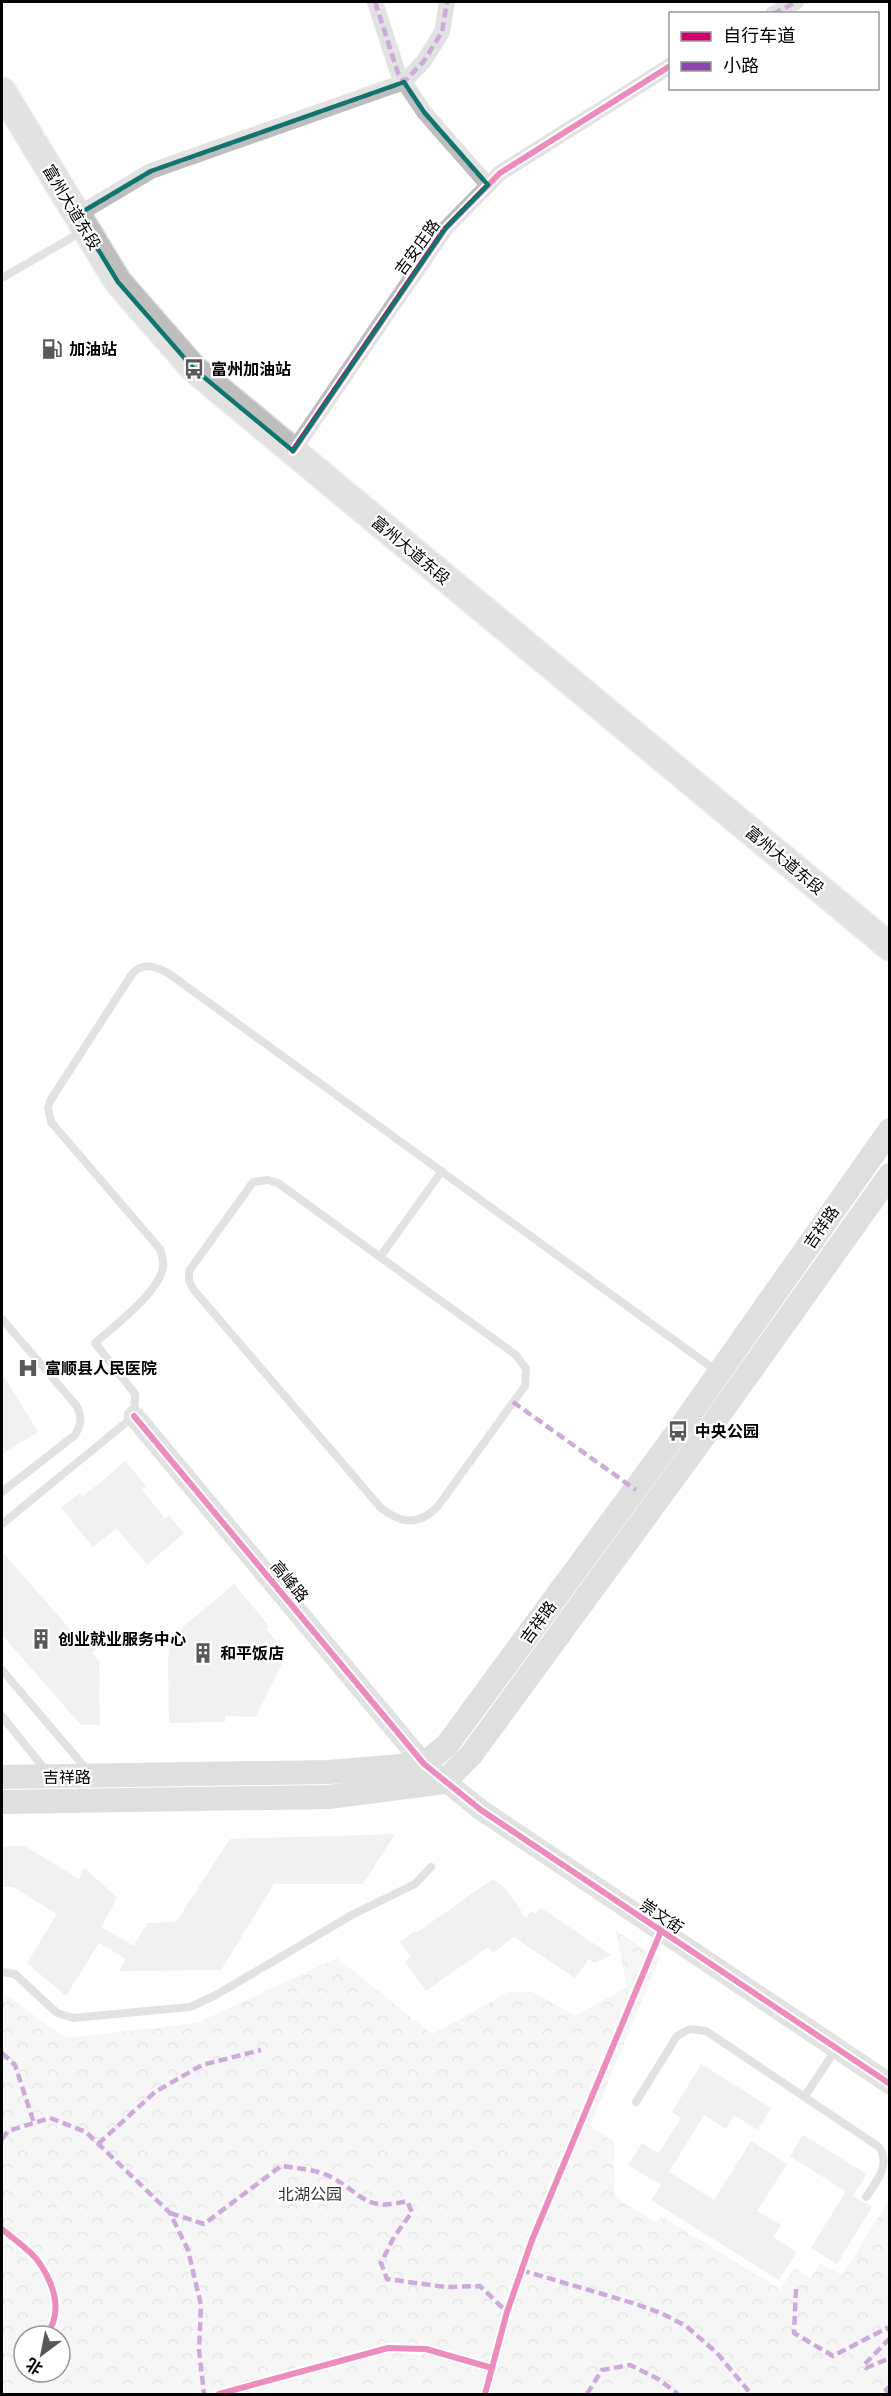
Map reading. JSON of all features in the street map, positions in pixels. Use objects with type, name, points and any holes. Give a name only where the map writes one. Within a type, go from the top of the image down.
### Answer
[{"type":"main road","name":"富州大道东段","points":[[2,91],[118,282],[194,369],[890,947]]},
{"type":"main road","name":"吉祥路","points":[[2,1777],[329,1772],[424,1764],[447,1745],[636,1490],[890,1130]]},
{"type":"main road","name":"吉祥路","points":[[2,1802],[329,1797],[444,1782],[478,1745],[697,1446],[890,1175]]},
{"type":"street","points":[[375,2],[398,73],[424,112],[488,185]]},
{"type":"street","points":[[81,222],[151,171],[404,82],[424,60],[442,32],[447,2]]},
{"type":"street","points":[[777,12],[796,2]]},
{"type":"street","name":"吉安庄路","points":[[292,451],[445,229],[488,185],[500,173],[669,67]]},
{"type":"street","name":"高峰路","points":[[134,1416],[424,1764]]},
{"type":"street","name":"崇文街","points":[[424,1764],[481,1810],[890,2084]]},
{"type":"lane","points":[[2,278],[81,222]]},
{"type":"lane","points":[[2,1524],[134,1416],[135,1394],[95,1343],[143,1301],[162,1272],[163,1257],[160,1249],[51,1122],[48,1108],[50,1101],[136,970],[149,965],[168,973],[719,1373]]},
{"type":"lane","points":[[380,1257],[442,1171]]},
{"type":"lane","points":[[260,1180],[278,1183],[380,1257],[516,1355],[526,1369],[525,1386],[438,1506],[430,1514],[410,1521],[392,1517],[381,1508],[193,1289],[189,1280],[189,1271],[193,1263],[247,1188],[260,1180]]},
{"type":"lane","points":[[2,1319],[76,1405],[81,1414],[81,1425],[75,1435],[2,1492]]},
{"type":"lane","points":[[2,1670],[92,1777]]},
{"type":"lane","points":[[2,1716],[51,1777]]},
{"type":"lane","points":[[2,1972],[15,1974],[57,2013],[73,2018],[190,2007],[214,1996],[352,1915],[416,1884],[430,1867]]},
{"type":"lane","points":[[636,2102],[677,2036],[685,2030],[695,2028],[712,2035],[874,2143],[883,2152],[885,2167],[866,2197]]},
{"type":"lane","points":[[805,2096],[836,2048]]},
{"type":"highlighted area","points":[[404,82],[424,112],[488,185],[445,229],[293,451],[194,369],[118,282],[77,215],[151,171]]},
{"type":"green space","name":"北湖公园","points":[[615,1930],[659,1959],[590,2126],[614,2142],[615,2197],[656,2222],[661,2216],[780,2289],[795,2268],[810,2278],[820,2263],[842,2275],[889,2200],[889,2394],[2,2394],[2,1992],[66,2038],[197,2023],[337,1958],[432,2034],[509,1992],[534,1992],[575,2016],[627,1987]]},
{"type":"building","points":[[2,1373],[38,1432],[2,1454]]},
{"type":"building","points":[[125,1461],[146,1486],[142,1490],[165,1518],[168,1515],[184,1533],[147,1565],[117,1528],[93,1547],[61,1508],[80,1493],[83,1496]]},
{"type":"building","name":"创业就业服务中心","points":[[2,1551],[80,1641],[85,1636],[96,1649],[92,1653],[99,1661],[100,1725],[81,1725],[2,1635]]},
{"type":"building","name":"和平饭店","points":[[234,1584],[269,1626],[266,1629],[287,1653],[256,1717],[225,1716],[225,1722],[169,1723],[170,1644],[184,1626]]},
{"type":"building","points":[[395,1834],[363,1884],[274,1884],[221,1970],[119,1971],[126,1959],[99,1943],[66,1996],[27,1963],[57,1914],[13,1887],[2,1887],[2,1846],[25,1846],[79,1879],[84,1867],[117,1898],[101,1927],[134,1946],[147,1923],[176,1922],[230,1839]]},
{"type":"building","points":[[493,1879],[505,1888],[526,1918],[531,1911],[536,1914],[541,1908],[611,1955],[594,1963],[589,1959],[575,1978],[514,1937],[493,1953],[488,1947],[426,1991],[405,1962],[411,1957],[400,1942]]},
{"type":"building","points":[[701,2064],[771,2108],[758,2130],[734,2115],[726,2129],[704,2115],[669,2172],[714,2200],[751,2141],[787,2164],[757,2211],[781,2225],[773,2237],[797,2252],[779,2280],[651,2200],[661,2185],[628,2165],[642,2143],[659,2153],[681,2118],[672,2112]]},
{"type":"building","points":[[803,2135],[867,2174],[853,2196],[872,2207],[837,2264],[811,2248],[846,2192],[790,2156]]},
{"type":"marked path","points":[[375,2],[398,73],[424,112],[488,185]]},
{"type":"marked path","points":[[77,215],[151,171],[404,82],[424,61],[442,32],[447,2]]},
{"type":"marked path","points":[[777,12],[796,2]]},
{"type":"marked path","points":[[513,1402],[636,1490]]},
{"type":"marked path","points":[[98,2144],[155,2092],[202,2065],[261,2050]]},
{"type":"marked path","points":[[2,2053],[15,2065],[34,2123]]},
{"type":"marked path","points":[[2,2139],[8,2131],[50,2118],[86,2132],[170,2213],[188,2250],[201,2305],[199,2350],[204,2394]]},
{"type":"marked path","points":[[170,2213],[204,2224],[281,2166],[320,2173],[331,2177],[373,2203],[393,2204],[407,2201],[412,2212],[394,2237],[381,2263],[387,2279],[445,2287],[480,2286],[507,2312]]},
{"type":"marked path","points":[[521,2270],[636,2304],[661,2313],[686,2326],[717,2353],[751,2394]]},
{"type":"marked path","points":[[796,2289],[794,2333],[833,2356],[887,2328],[890,2331]]},
{"type":"marked path","points":[[890,2338],[864,2365],[866,2368],[890,2358]]},
{"type":"marked path","points":[[587,2394],[602,2370],[630,2365],[658,2379],[678,2394]]},
{"type":"marked path","points":[[890,2386],[886,2390],[890,2394]]},
{"type":"cycle path","points":[[293,451],[445,229],[500,173],[669,67]]},
{"type":"cycle path","points":[[134,1416],[424,1764],[481,1810],[890,2084]]},
{"type":"cycle path","points":[[485,2394],[507,2312],[532,2240],[661,1931]]},
{"type":"cycle path","points":[[2,2229],[26,2248],[38,2261],[49,2279],[56,2307],[52,2324]]},
{"type":"cycle path","points":[[219,2394],[388,2348],[426,2349],[492,2368]]},
{"type":"place","name":"加油站","points":[[52,349]]},
{"type":"place","name":"富州加油站","points":[[194,369]]},
{"type":"place","name":"富顺县人民医院","points":[[28,1368]]},
{"type":"place","name":"中央公园","points":[[678,1431]]},
{"type":"place","name":"创业就业服务中心","points":[[41,1639]]},
{"type":"place","name":"和平饭店","points":[[203,1653]]}]
